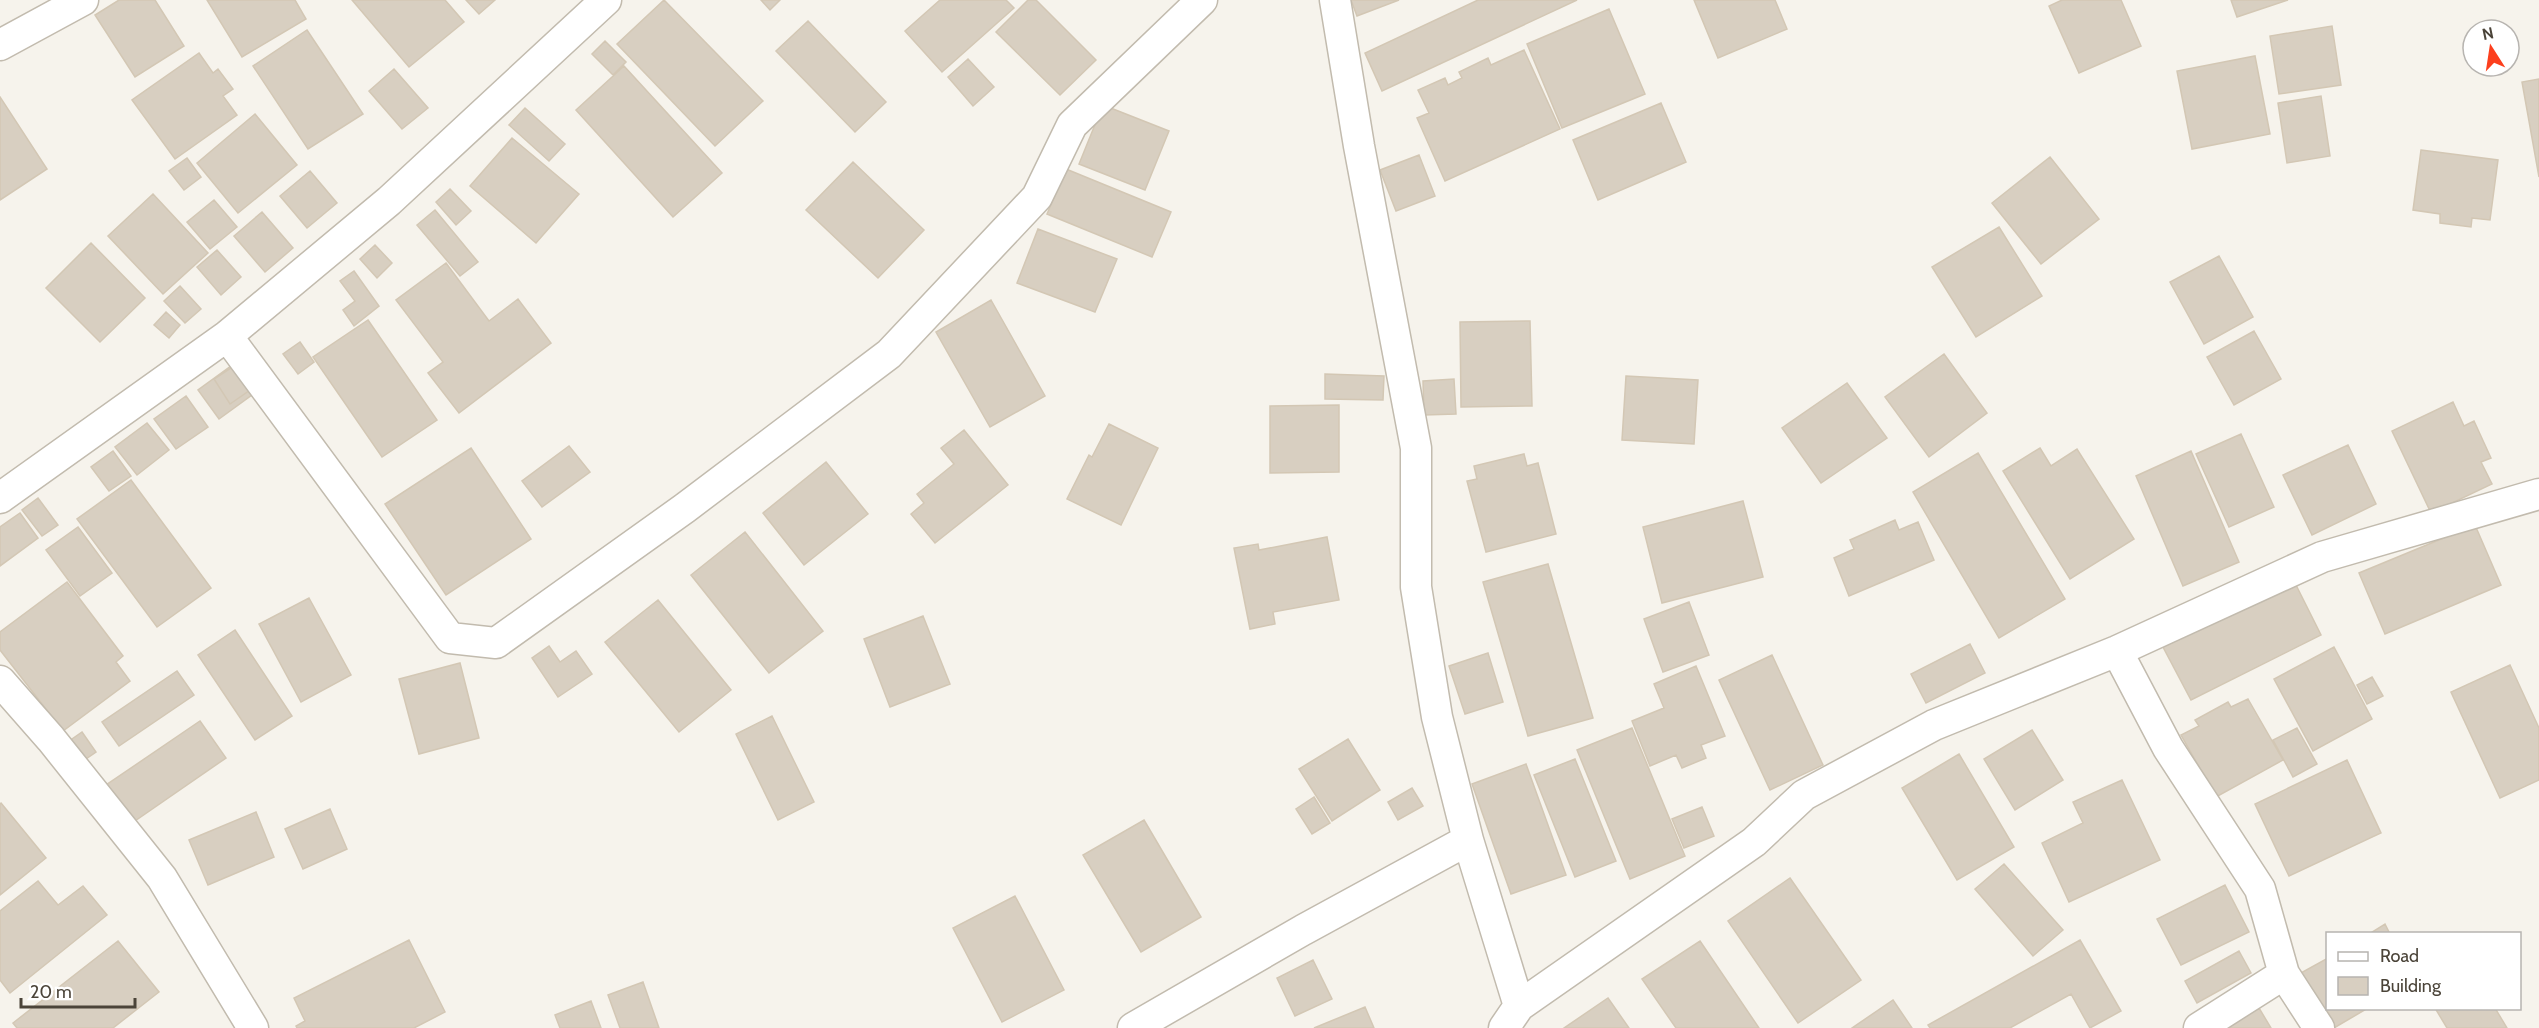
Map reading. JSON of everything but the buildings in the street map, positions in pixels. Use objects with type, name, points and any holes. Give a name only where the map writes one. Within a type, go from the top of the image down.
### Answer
[{"type":"street","points":[[0,45],[83,0]]},
{"type":"street","points":[[0,498],[226,336],[389,201],[606,0]]},
{"type":"street","points":[[226,336],[450,638],[496,643],[685,508],[889,354],[1037,197],[1072,125],[1202,0]]},
{"type":"street","points":[[1335,0],[1359,146],[1416,448],[1416,587],[1437,717],[1512,1017],[1754,842],[1804,795],[1935,725],[2117,651],[2322,557],[2539,494]]},
{"type":"street","points":[[2117,651],[2168,748],[2260,888],[2284,974],[2319,1028]]},
{"type":"street","points":[[0,681],[51,739],[162,878],[253,1028]]},
{"type":"street","points":[[1133,1028],[1303,930],[1468,840]]},
{"type":"street","points":[[2199,1028],[2284,974]]}]
